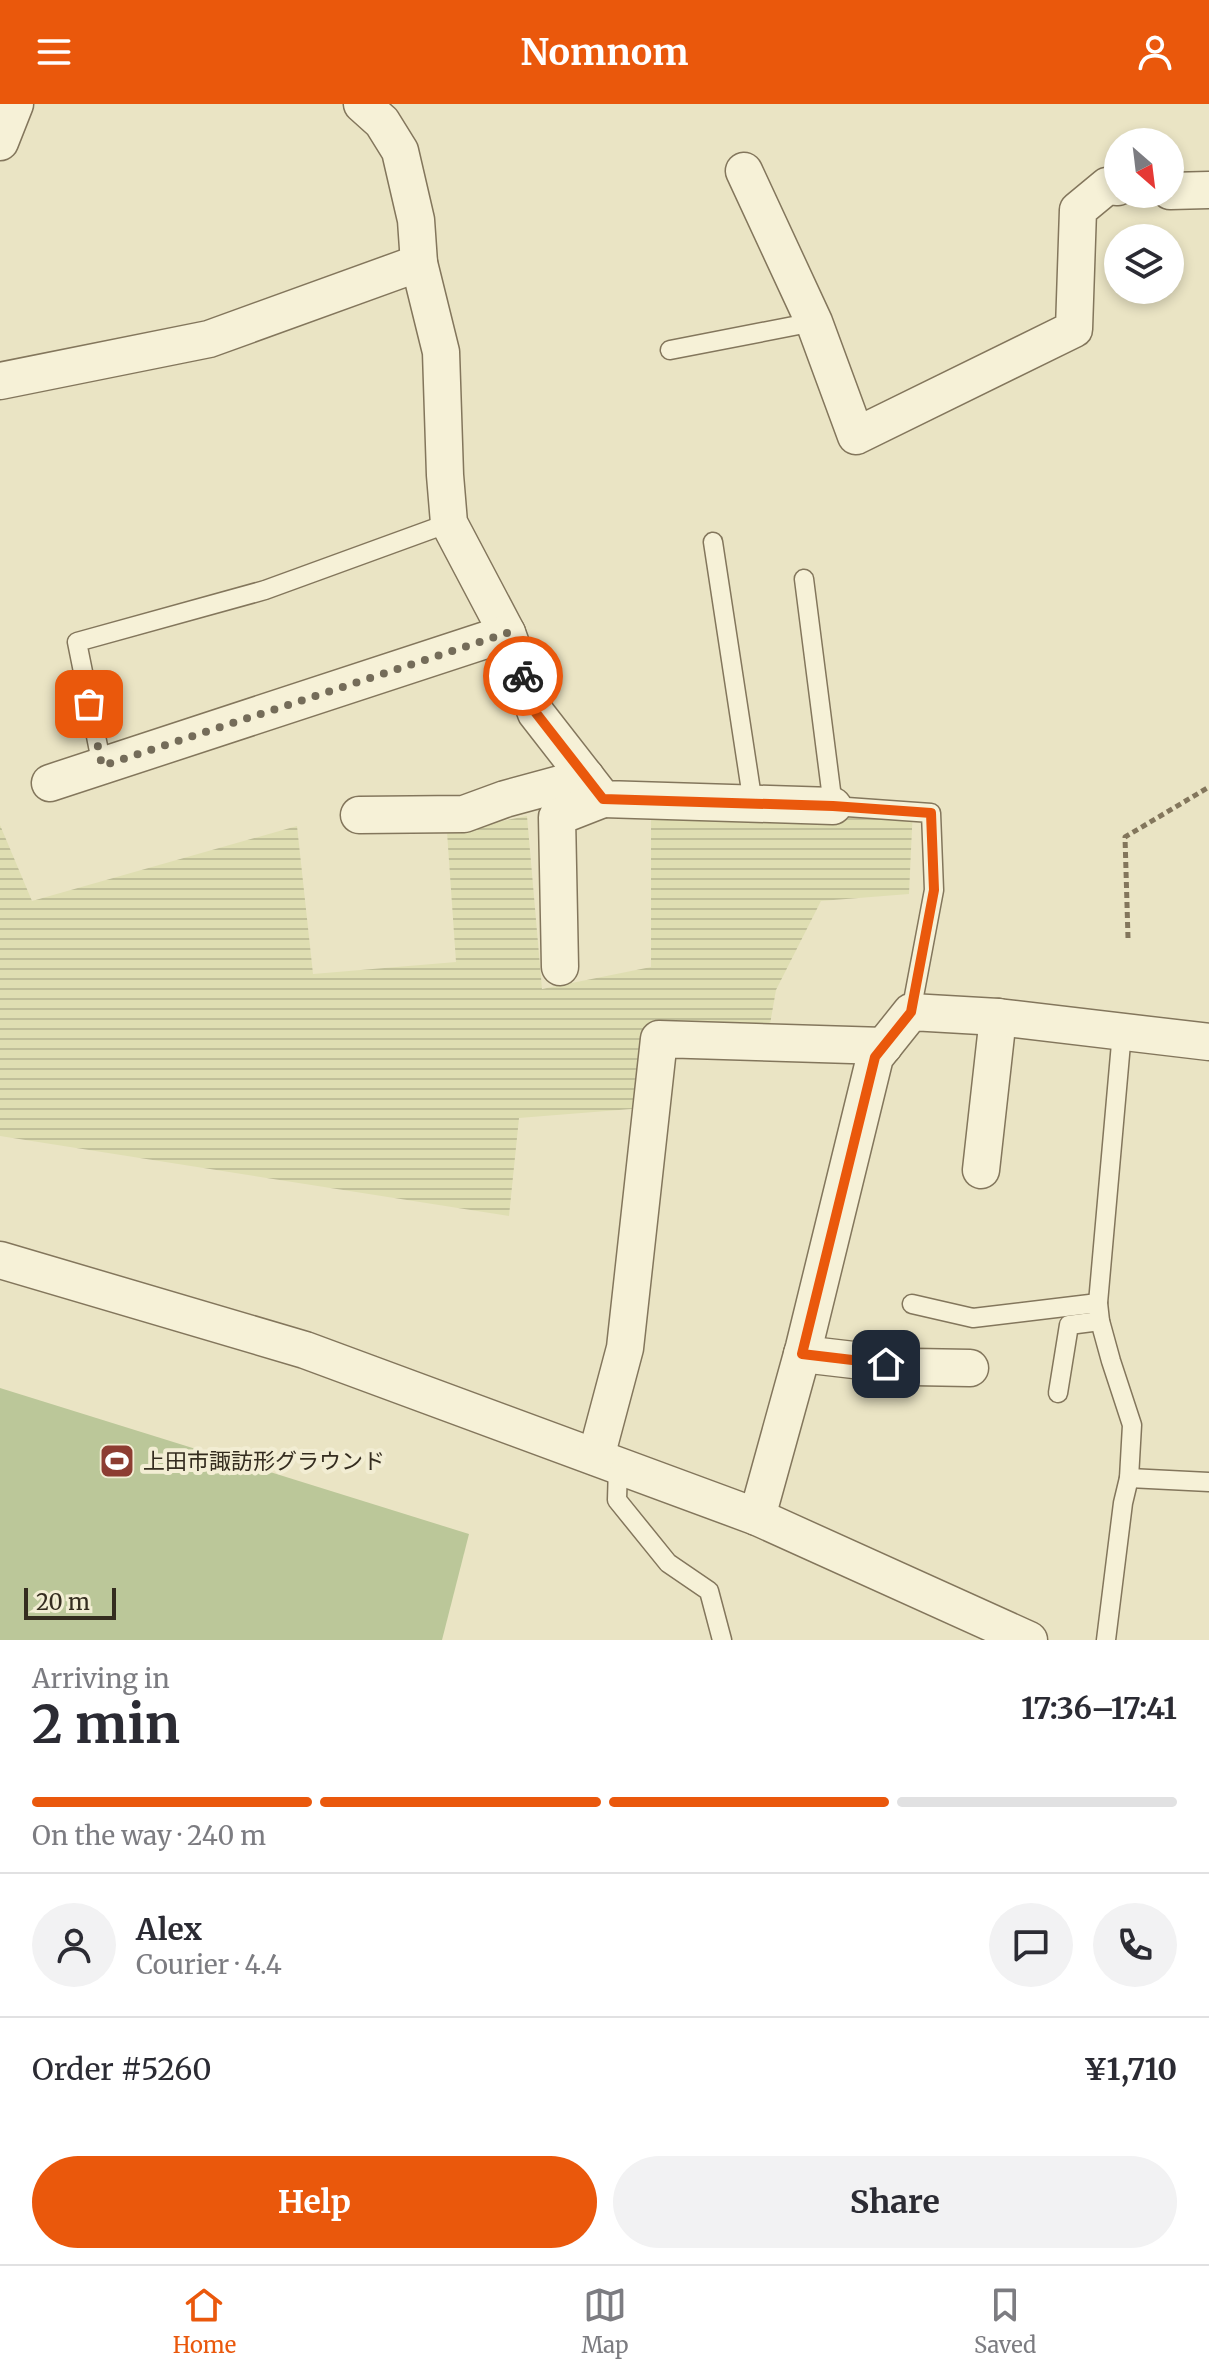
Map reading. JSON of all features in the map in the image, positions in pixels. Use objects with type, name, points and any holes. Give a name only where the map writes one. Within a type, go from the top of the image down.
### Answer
[{"type":"street","points":[[0,142],[15,104]]},
{"type":"street","points":[[362,104],[382,122],[400,151],[416,220],[419,263],[441,352],[449,523],[507,633],[536,713],[595,788]]},
{"type":"street","points":[[744,171],[814,322],[856,436],[1074,329],[1078,210],[1104,188]]},
{"type":"street","points":[[1184,191],[1209,190]]},
{"type":"street","points":[[0,381],[209,339],[419,263]]},
{"type":"street","points":[[50,783],[507,633]]},
{"type":"street","points":[[560,967],[557,817],[595,788]]},
{"type":"street","points":[[359,815],[464,814],[505,799],[595,788],[753,804],[833,806]]},
{"type":"street","points":[[757,1517],[802,1354],[875,1057],[911,1012],[998,1017],[1209,1042]]},
{"type":"street","points":[[981,1170],[998,1017]]},
{"type":"street","points":[[607,1461],[625,1348],[659,1039],[884,1046]]},
{"type":"street","points":[[0,1260],[305,1350],[607,1461],[757,1517],[1029,1640]]},
{"type":"street","points":[[802,1354],[914,1367],[970,1368]]},
{"type":"lane","points":[[670,350],[814,322]]},
{"type":"lane","points":[[102,766],[77,642],[265,590],[449,523]]},
{"type":"lane","points":[[713,542],[753,804]]},
{"type":"lane","points":[[804,579],[833,806],[931,813],[934,890],[911,1012]]},
{"type":"lane","points":[[1106,1640],[1123,1503],[1129,1478],[1132,1425],[1099,1312],[1122,1032]]},
{"type":"lane","points":[[912,1304],[973,1318],[1099,1312]]},
{"type":"lane","points":[[1058,1393],[1069,1325],[1099,1312]]},
{"type":"lane","points":[[607,1461],[617,1500],[668,1563],[709,1591],[722,1640]]},
{"type":"lane","points":[[1129,1478],[1209,1482]]},
{"type":"path","points":[[1128,938],[1125,837],[1209,787]]},
{"type":"green space","points":[[651,803],[913,807],[909,894],[821,901],[776,990],[769,1030],[649,1029],[644,1108],[519,1118],[509,1216],[0,1136],[0,825],[32,901],[297,826],[313,974],[456,962],[447,832],[527,816],[542,989],[651,967]]},
{"type":"green space","name":"上田市諏訪形グラウンド","points":[[0,1388],[469,1534],[442,1640],[0,1640]]},
{"type":"way so far","points":[[89,704],[102,766],[507,633],[523,676]]},
{"type":"place","name":"上田市諏訪形グラウンド","points":[[117,1461]]},
{"type":"route","points":[[523,676],[536,713],[603,799],[833,806],[931,813],[934,890],[911,1012],[875,1057],[802,1354],[886,1364]]}]
